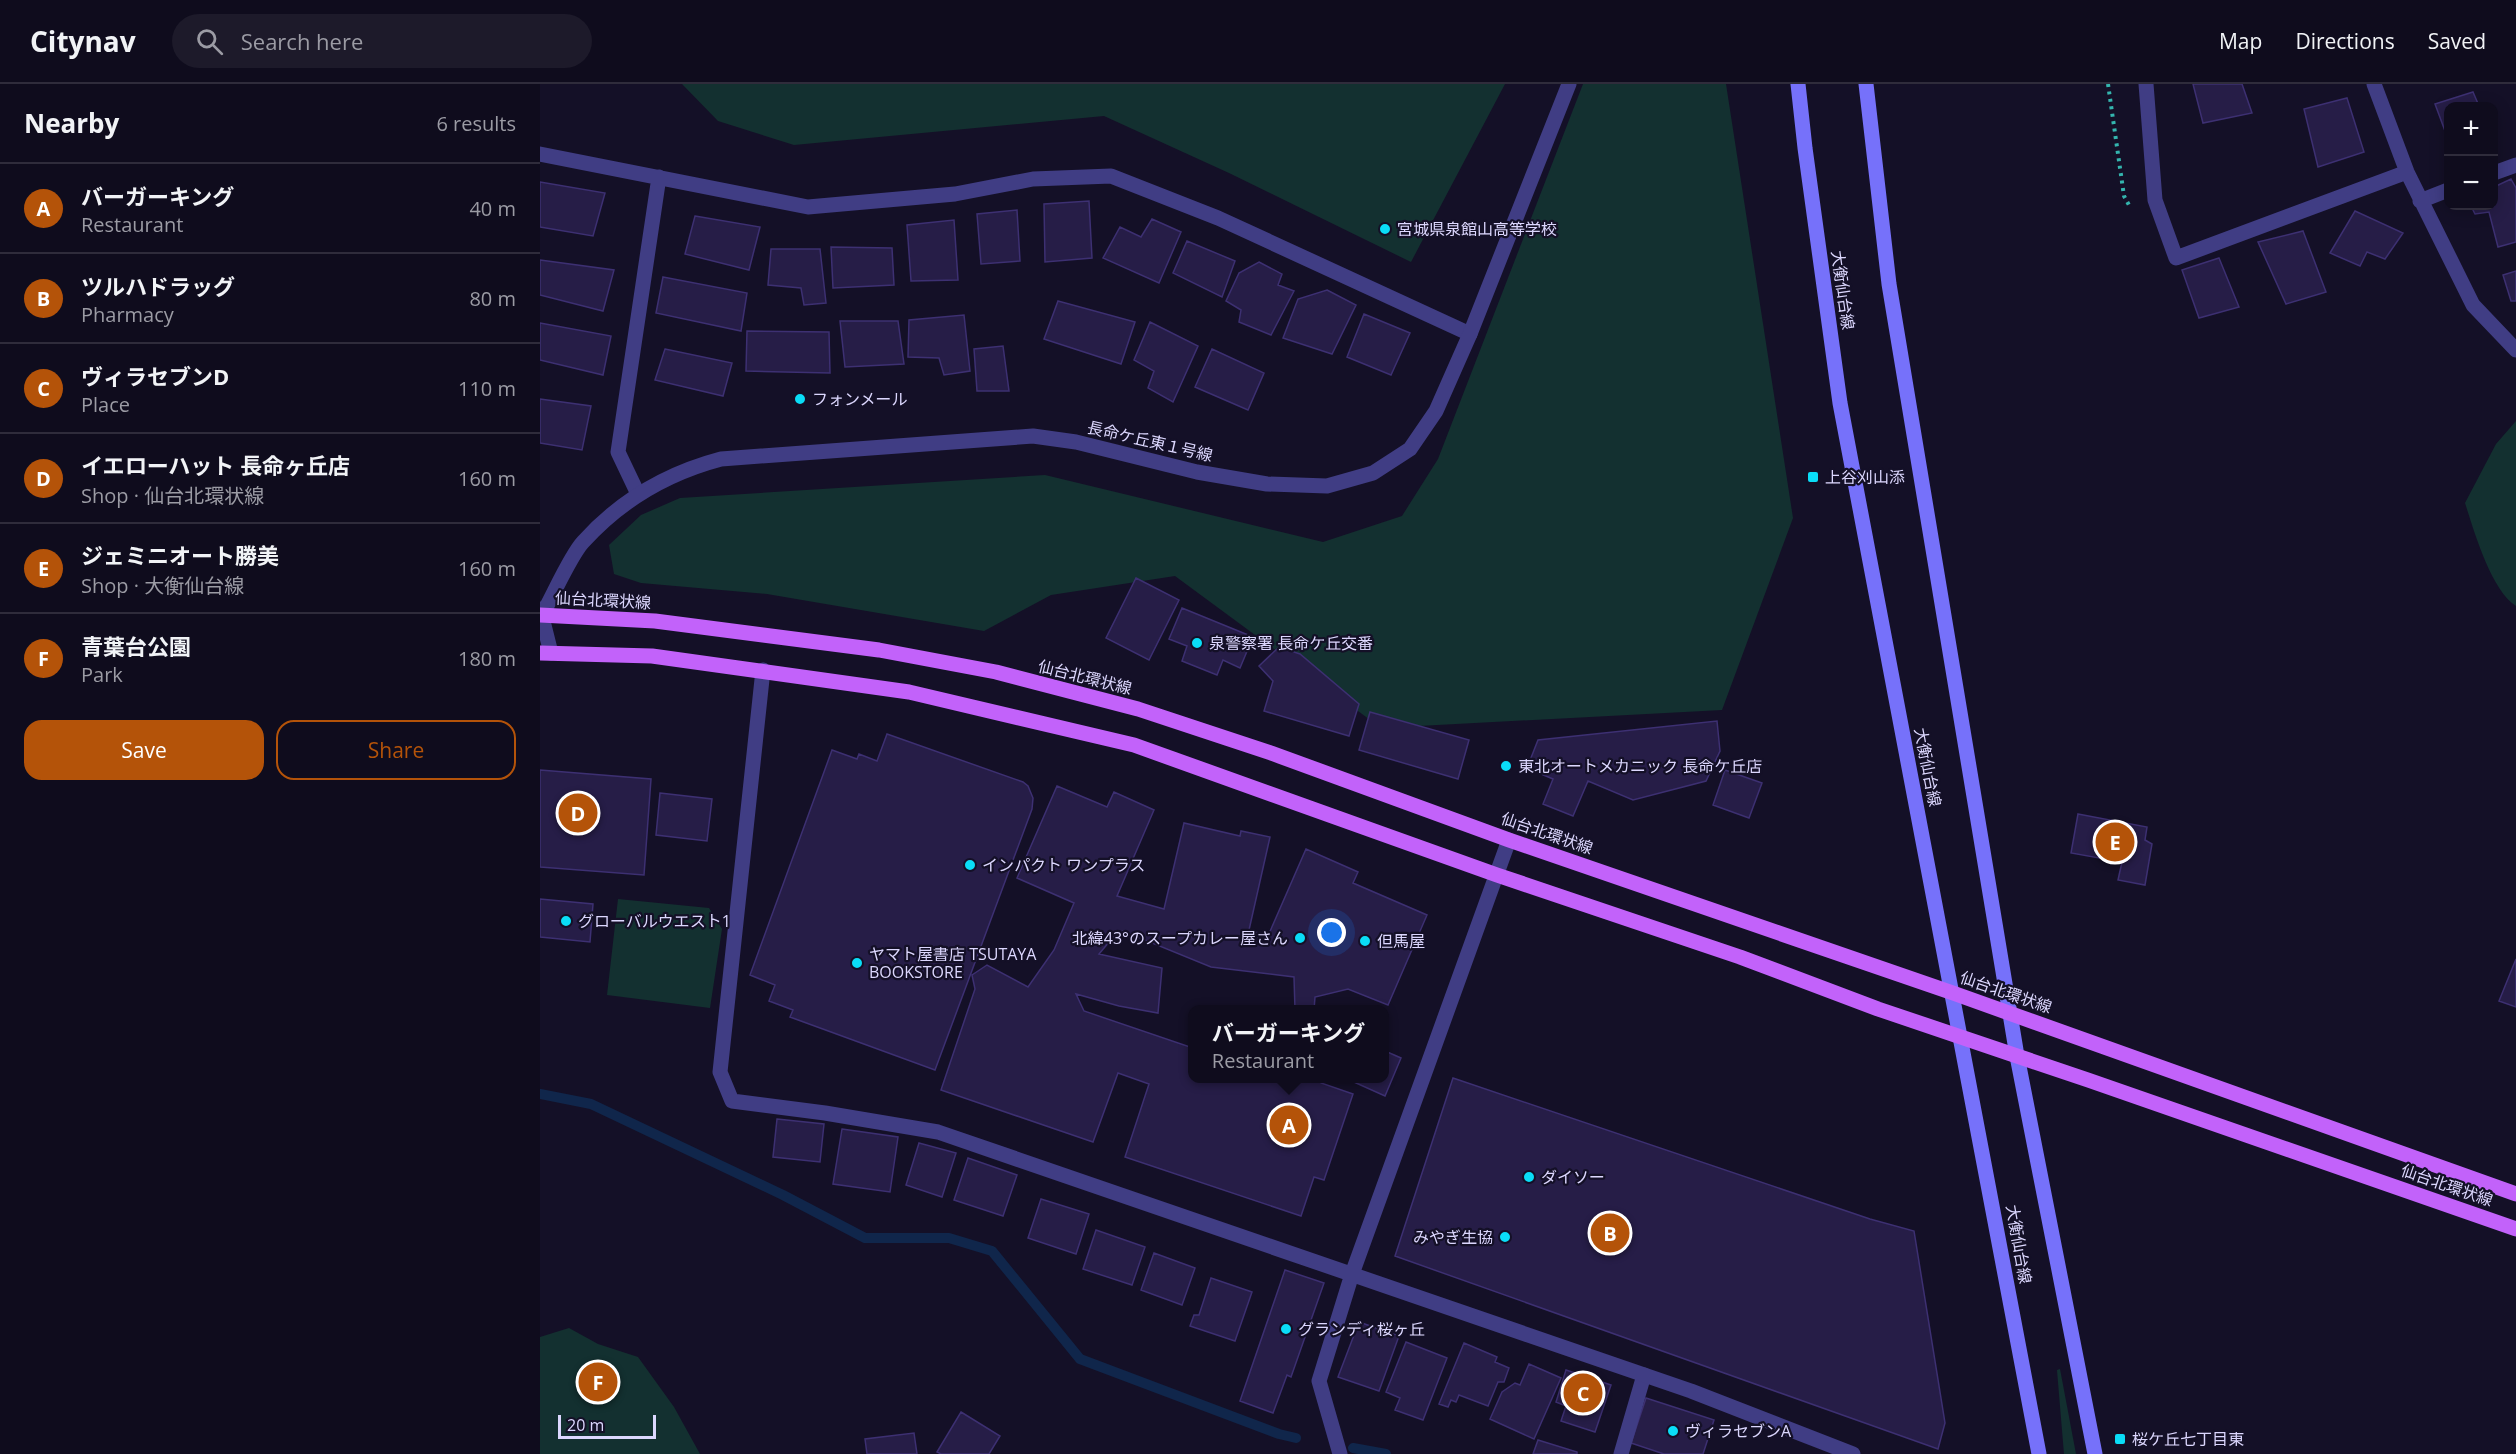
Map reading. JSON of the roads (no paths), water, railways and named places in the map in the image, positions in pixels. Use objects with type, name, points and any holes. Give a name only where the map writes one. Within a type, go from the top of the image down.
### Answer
[{"type":"main road","name":"大衡仙台線","points":[[1798,84],[1804,148],[1840,403],[2039,1454]]},
{"type":"main road","name":"大衡仙台線","points":[[1866,84],[1889,284],[2012,1013],[2017,1056],[2096,1454]]},
{"type":"main road","name":"仙台北環状線","points":[[541,613],[644,620],[879,650],[996,672],[1138,709],[1271,753],[1509,840],[2012,1013],[2516,1194]]},
{"type":"main road","name":"仙台北環状線","points":[[545,653],[652,656],[909,692],[1134,745],[1497,875],[1740,957],[1878,1009],[2516,1229]]},
{"type":"street","name":"長命ケ丘東１号線","points":[[541,613],[582,543],[638,494],[692,467],[721,459],[1033,436],[1076,442],[1197,472],[1255,482],[1327,486],[1373,473],[1410,449],[1436,411],[1470,334],[1569,84]]},
{"type":"street","points":[[2146,84],[2155,200],[2176,258],[2407,172]]},
{"type":"street","points":[[2374,84],[2407,172],[2473,305],[2516,350]]},
{"type":"street","points":[[540,154],[808,207],[955,194],[1033,179],[1111,176],[1218,218],[1470,334]]},
{"type":"street","points":[[2498,171],[2516,165]]},
{"type":"street","points":[[638,494],[618,452],[659,177]]},
{"type":"street","points":[[2420,201],[2444,192]]},
{"type":"street","points":[[541,613],[545,653]]},
{"type":"street","points":[[763,670],[720,1072],[732,1101],[825,1113],[938,1132],[1691,1391],[1853,1454]]},
{"type":"street","points":[[1340,1454],[1319,1381],[1352,1274],[1509,840]]},
{"type":"street","points":[[1621,1454],[1644,1375]]},
{"type":"waterway","points":[[540,1094],[591,1104],[783,1195],[865,1238],[949,1238],[992,1251],[1080,1359],[1279,1434],[1296,1438]]},
{"type":"waterway","points":[[1353,1448],[1386,1454]]},
{"type":"place","name":"宮城県泉館山高等学校","points":[[1385,229]]},
{"type":"place","name":"フォンメール","points":[[800,399]]},
{"type":"place","name":"上谷刈山添","points":[[1813,477]]},
{"type":"place","name":"泉警察署 長命ケ丘交番","points":[[1197,643]]},
{"type":"place","name":"東北オートメカニック 長命ケ丘店","points":[[1506,766]]},
{"type":"place","name":"イエローハット 長命ヶ丘店","points":[[578,813]]},
{"type":"place","name":"ジェミニオート勝美","points":[[2115,842]]},
{"type":"place","name":"インパクト ワンプラス","points":[[970,865]]},
{"type":"place","name":"グローバルウエスト1","points":[[566,921]]},
{"type":"place","name":"北緯43°のスープカレー屋さん","points":[[1300,938]]},
{"type":"place","name":"但馬屋","points":[[1365,941]]},
{"type":"place","name":"ヤマト屋書店 TSUTAYA BOOKSTORE","points":[[857,963]]},
{"type":"place","name":"バーガーキング","points":[[1289,1125]]},
{"type":"place","name":"ダイソー","points":[[1529,1177]]},
{"type":"place","name":"ツルハドラッグ","points":[[1610,1233]]},
{"type":"place","name":"みやぎ生協","points":[[1505,1237]]},
{"type":"place","name":"グランディ桜ヶ丘","points":[[1286,1329]]},
{"type":"place","name":"青葉台公園","points":[[598,1382]]},
{"type":"place","name":"ヴィラセブンD","points":[[1583,1393]]},
{"type":"place","name":"ヴィラセブンA","points":[[1673,1431]]},
{"type":"place","name":"桜ケ丘七丁目東","points":[[2120,1439]]}]
